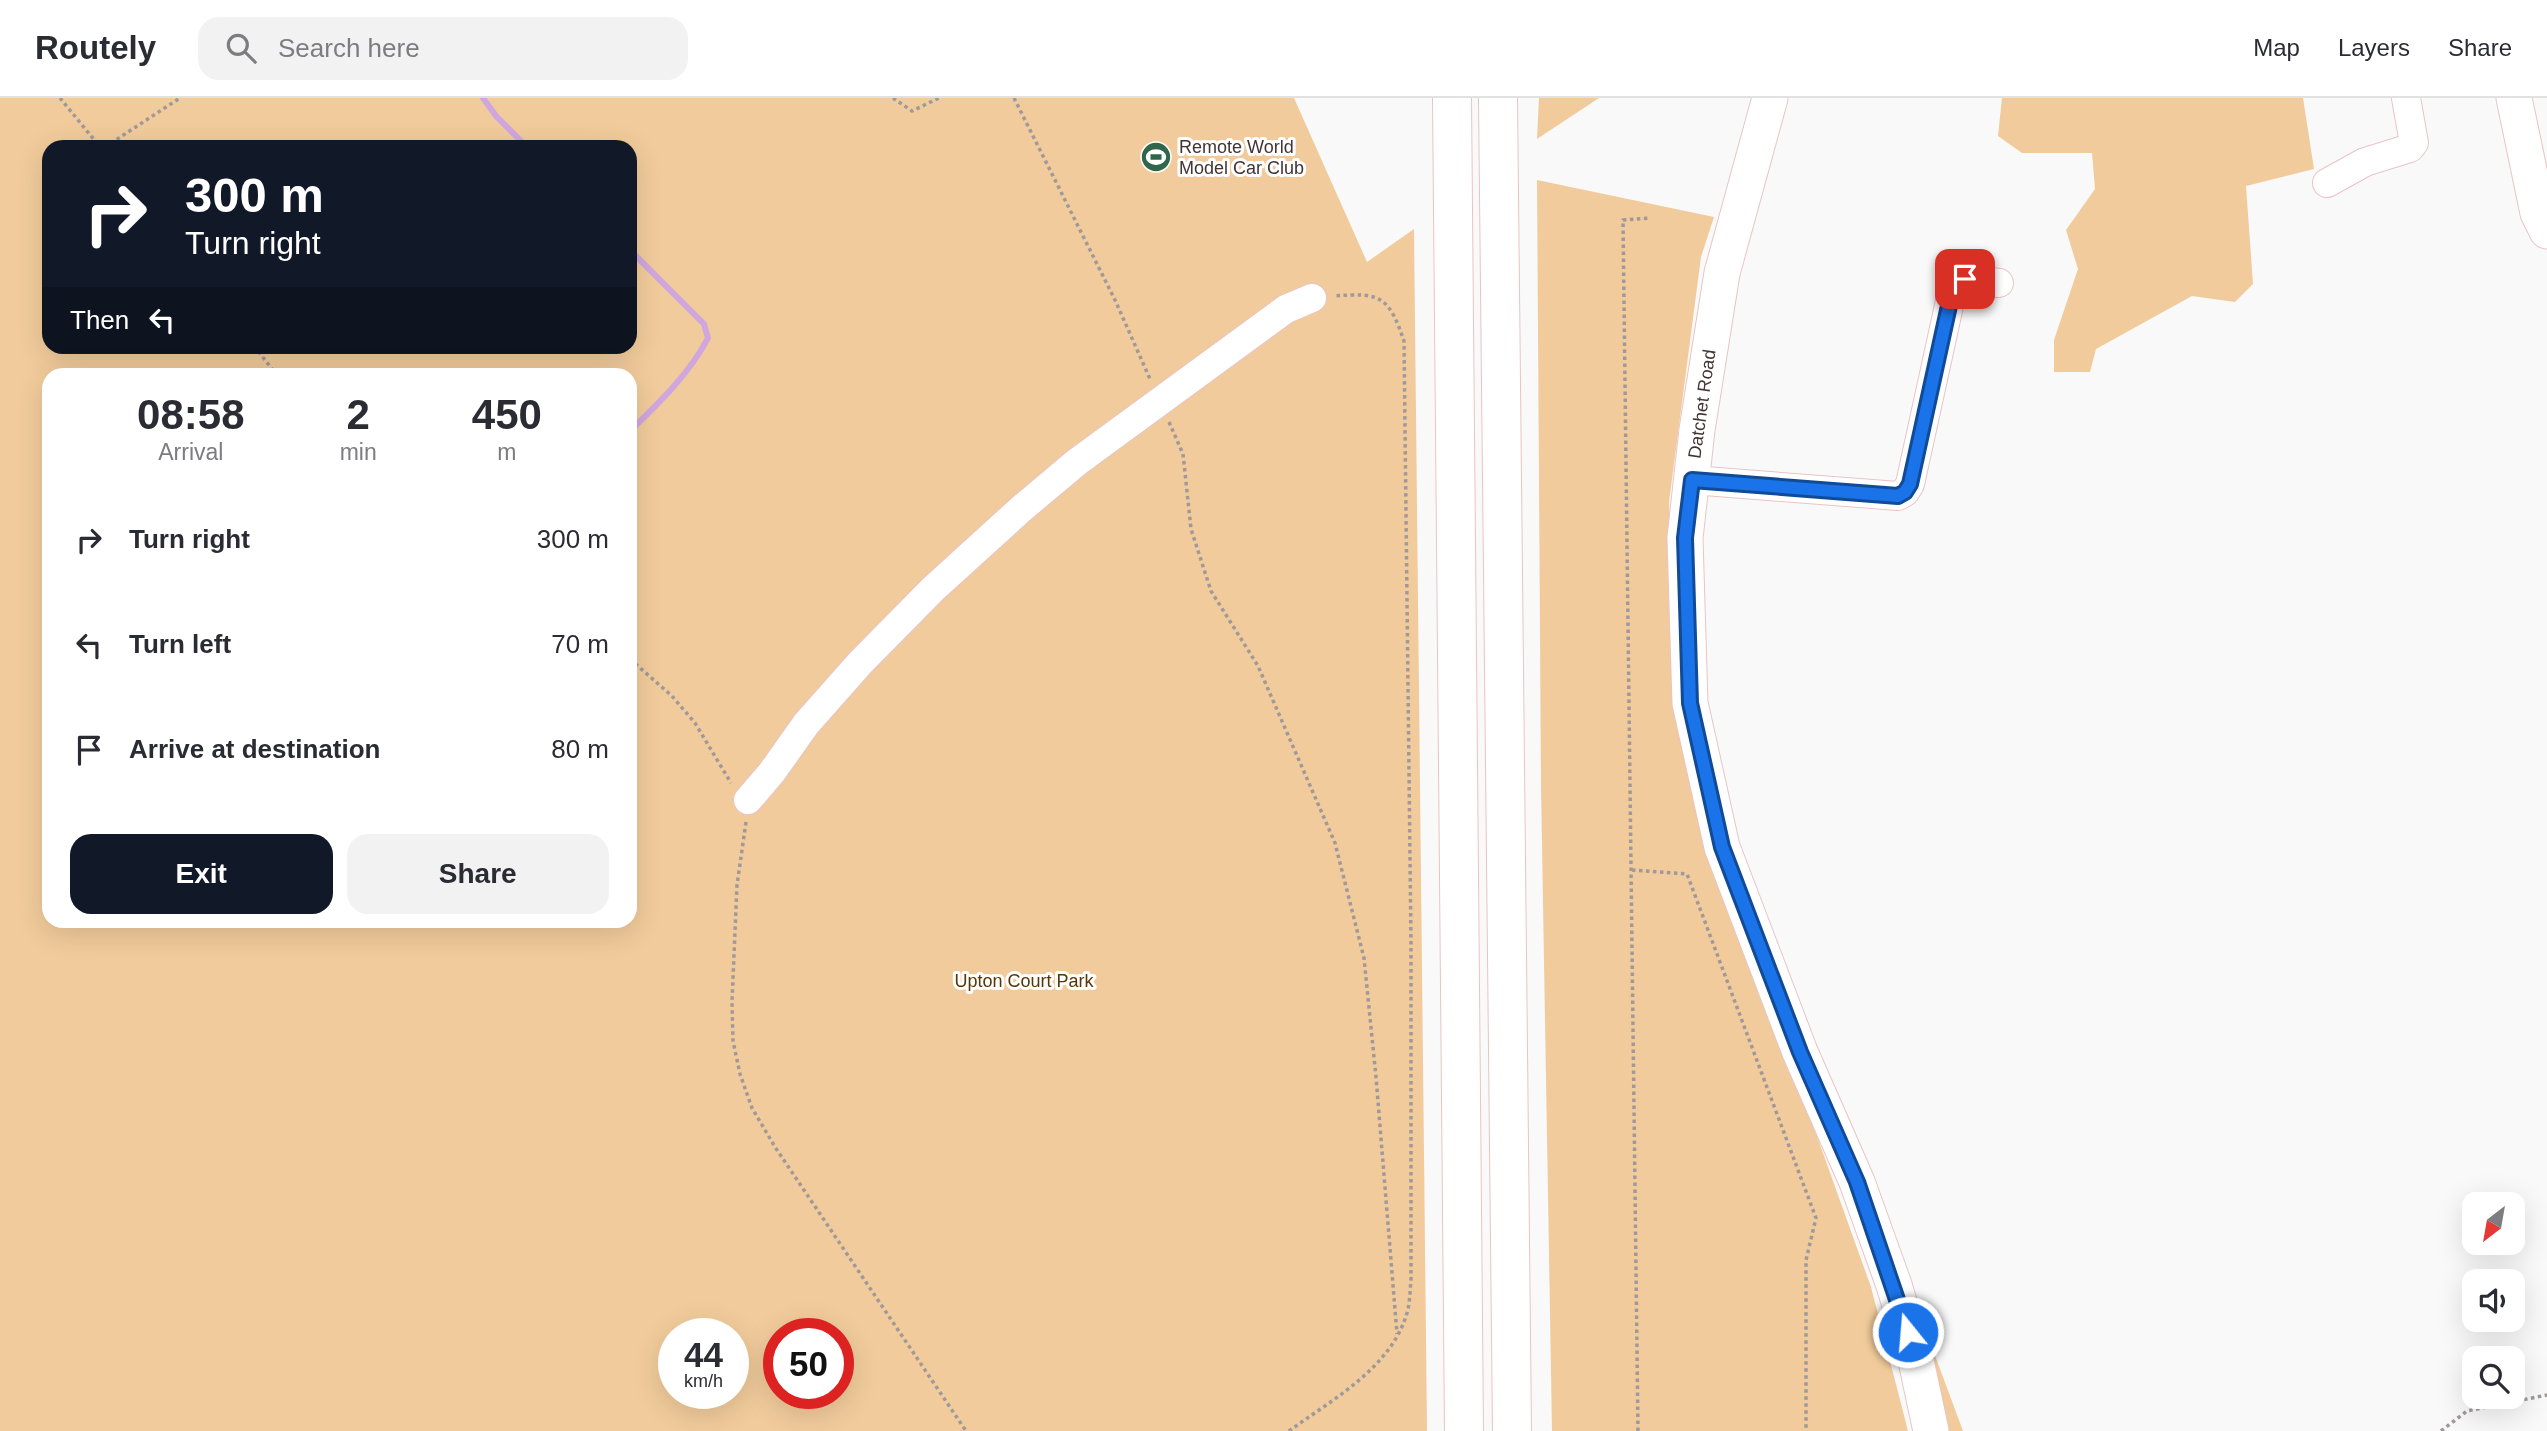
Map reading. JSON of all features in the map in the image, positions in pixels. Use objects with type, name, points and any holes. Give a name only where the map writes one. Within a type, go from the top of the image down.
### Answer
[{"type":"highway","points":[[1452,98],[1464,1431]]},
{"type":"highway","points":[[1498,98],[1512,1431]]},
{"type":"main road","name":"Datchet Road","points":[[1770,98],[1722,273],[1697,430],[1685,538],[1690,703],[1722,847],[1800,1052],[1857,1182],[1894,1285],[1915,1356],[1931,1431]]},
{"type":"main road","points":[[2514,98],[2538,214],[2547,231]]},
{"type":"street","points":[[2327,183],[2365,162],[2410,148],[2414,142],[2414,133],[2406,98]]},
{"type":"street","points":[[1692,480],[1898,496],[1905,492],[1910,484],[1952,292],[1965,279],[1999,284]]},
{"type":"street","points":[[748,800],[806,724],[860,663],[933,589],[1021,509],[1077,462],[1286,309],[1312,298]]},
{"type":"path","points":[[60,98],[96,140]]},
{"type":"path","points":[[113,140],[180,98]]},
{"type":"path","points":[[893,98],[912,111],[939,98]]},
{"type":"path","points":[[1014,98],[1115,300],[1183,454],[1191,529],[1211,591],[1258,666],[1335,843],[1364,958],[1397,1334]]},
{"type":"path","points":[[1638,1431],[1623,219],[1650,218]]},
{"type":"path","points":[[1289,1431],[1374,1369],[1407,1313],[1411,1280],[1404,341],[1395,316],[1385,302],[1366,293],[1312,298]]},
{"type":"path","points":[[260,354],[271,368]]},
{"type":"path","points":[[637,665],[673,696],[714,751],[727,779],[748,800],[737,885],[732,1002],[733,1041],[740,1074],[752,1108],[775,1147],[966,1431]]},
{"type":"path","points":[[1632,870],[1687,874],[1816,1218],[1806,1260],[1806,1431]]},
{"type":"path","points":[[2441,1431],[2467,1411],[2547,1395]]},
{"type":"green space","name":"Upton Court Park","points":[[0,98],[1294,98],[1367,262],[1414,229],[1427,1431],[0,1431]]},
{"type":"green space","points":[[1539,98],[1599,98],[1537,139]]},
{"type":"green space","points":[[2002,98],[2303,98],[2314,169],[2246,186],[2253,284],[2235,302],[2192,296],[2096,349],[2090,372],[2054,372],[2054,340],[2078,269],[2066,230],[2095,189],[2092,153],[2022,153],[1998,136]]},
{"type":"green space","points":[[1537,180],[1714,217],[1701,257],[1669,502],[1674,702],[1771,1008],[1871,1287],[1908,1431],[1552,1431],[1541,785]]},
{"type":"green space","points":[[1910,1288],[1963,1431],[1946,1431]]},
{"type":"waterway","points":[[483,98],[496,116],[520,140]]},
{"type":"waterway","points":[[637,257],[704,324],[708,338],[683,376],[637,424]]},
{"type":"place","name":"Remote World Model Car Club","points":[[1156,157]]},
{"type":"route","points":[[1908,1332],[1857,1182],[1800,1052],[1722,847],[1690,703],[1685,538],[1692,480],[1898,496],[1905,492],[1910,484],[1952,292],[1965,279]]}]
